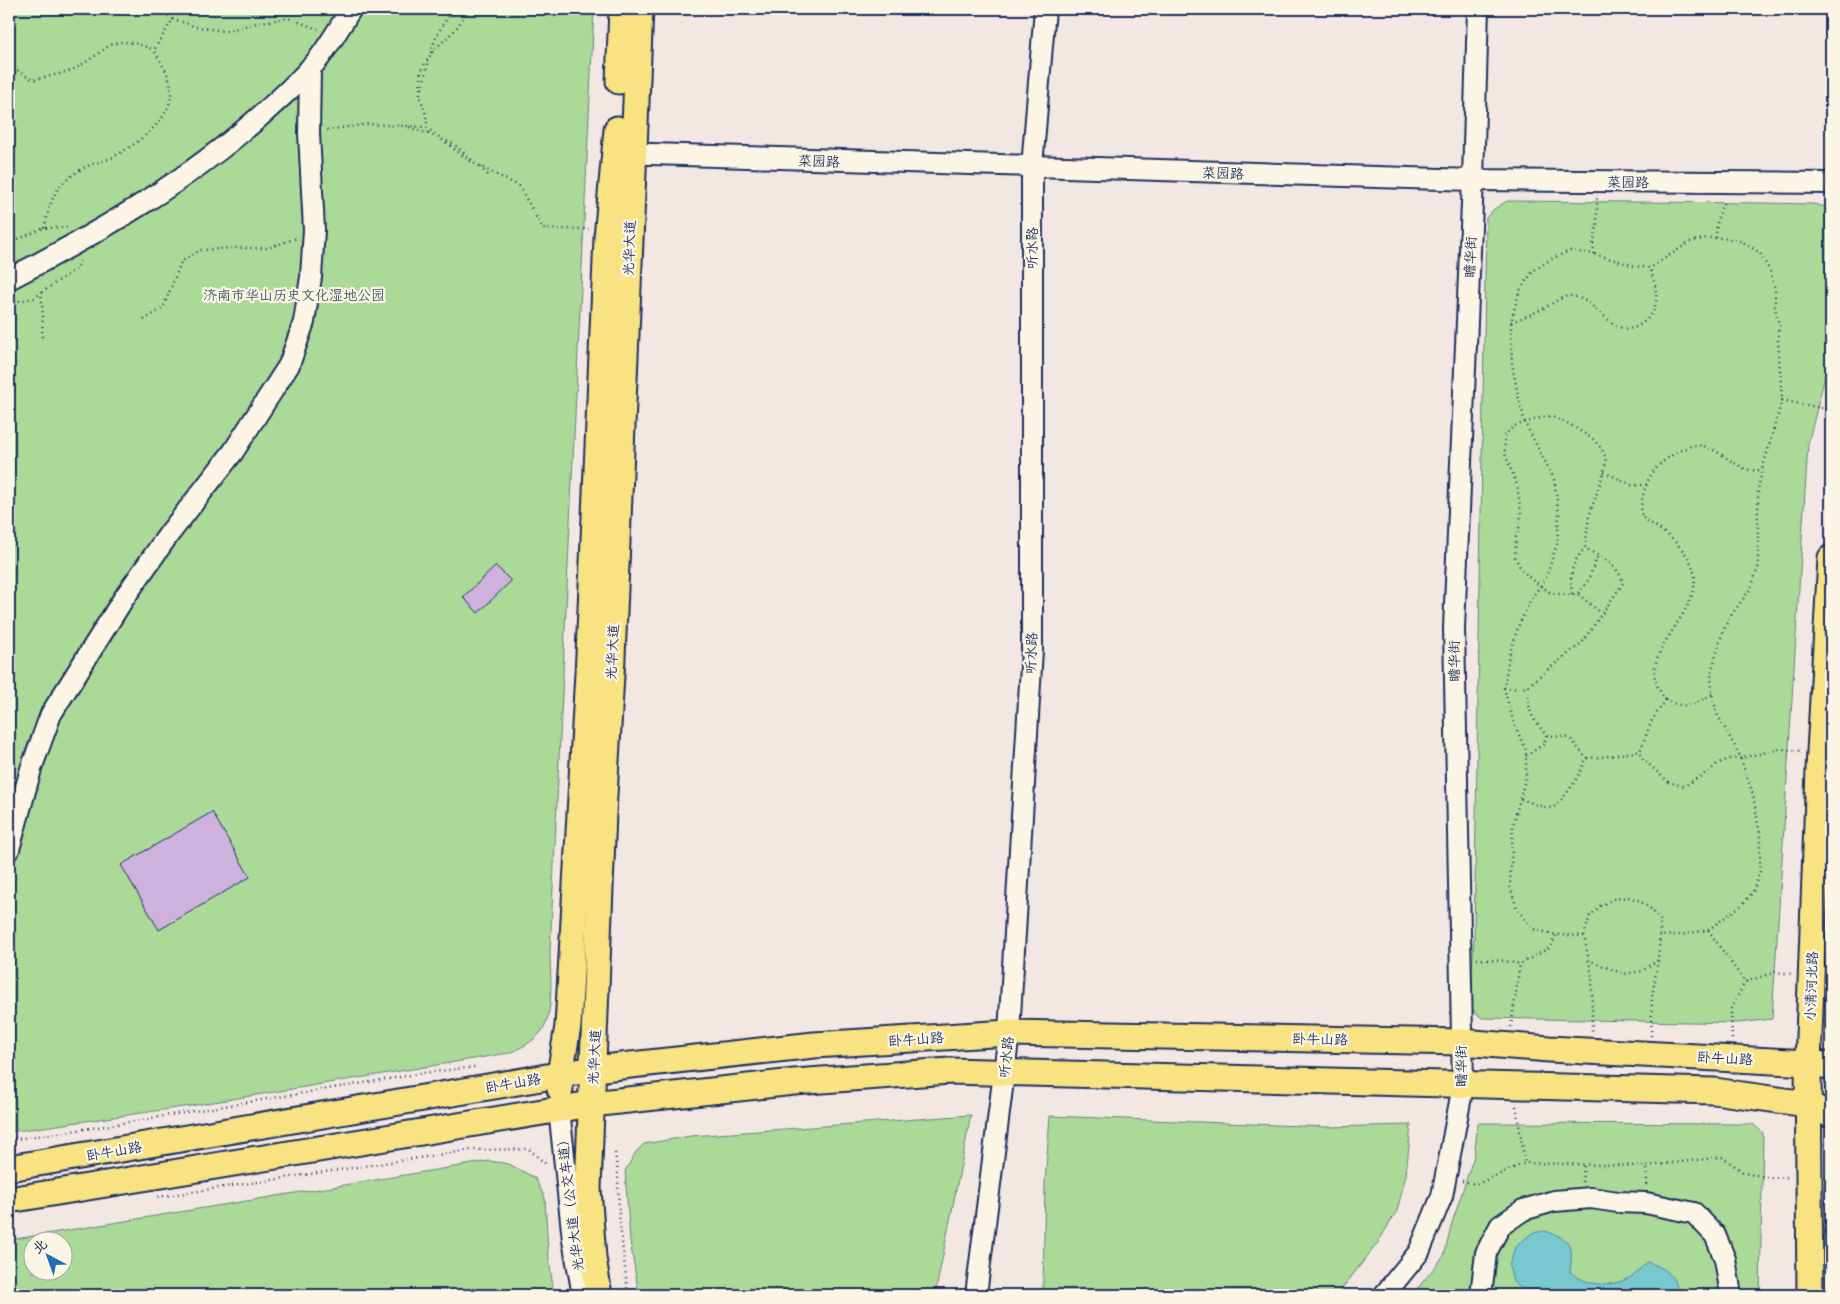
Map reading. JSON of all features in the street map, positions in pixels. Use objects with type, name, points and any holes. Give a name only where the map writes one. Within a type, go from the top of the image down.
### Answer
[{"type":"main road","name":"光华大道","points":[[599,1295],[593,1258],[588,1188],[603,813],[612,658],[624,154],[622,9]]},
{"type":"main road","name":"光华大道","points":[[559,1109],[560,1075],[568,1032],[589,646],[607,238],[624,154],[640,9]]},
{"type":"main road","name":"小清河北路","points":[[1810,1295],[1808,1104],[1820,1064],[1811,977],[1820,753],[1831,558]]},
{"type":"main road","name":"卧牛山路","points":[[9,1168],[594,1069],[814,1045],[1009,1032],[1461,1042],[1592,1052],[1820,1064]]},
{"type":"main road","points":[[9,1200],[591,1104],[794,1082],[950,1071],[1005,1071],[1714,1092],[1808,1104],[1831,1114]]},
{"type":"street","points":[[9,279],[149,200],[235,139],[292,87],[320,57],[351,9]]},
{"type":"street","name":"听水路","points":[[976,1295],[1009,1032],[1032,650],[1032,167],[1045,9]]},
{"type":"street","name":"瞻华街","points":[[1384,1295],[1419,1252],[1442,1196],[1463,1086],[1454,628],[1473,180],[1478,9]]},
{"type":"street","points":[[9,849],[31,769],[51,714],[124,598],[169,534],[233,452],[289,365],[304,322],[311,277],[317,132],[310,68]]},
{"type":"street","name":"菜园路","points":[[624,154],[1473,180],[1831,184]]},
{"type":"street","name":"光华大道（公交车道）","points":[[559,1109],[573,1240],[583,1295]]},
{"type":"street","points":[[1481,1295],[1486,1253],[1500,1226],[1523,1210],[1554,1200],[1591,1198],[1618,1202],[1646,1202],[1694,1213],[1715,1235],[1725,1259],[1731,1295]]},
{"type":"path","points":[[161,9],[173,19],[197,27],[225,31],[261,22],[288,18],[315,27],[333,36]]},
{"type":"path","points":[[426,128],[421,91],[433,45],[455,9]]},
{"type":"path","points":[[428,133],[426,115],[420,96],[421,70],[433,51],[456,30],[470,9]]},
{"type":"path","points":[[154,50],[173,19]]},
{"type":"path","points":[[9,64],[33,80],[76,68],[115,42],[134,42],[154,50],[164,67],[171,88],[170,103],[159,124],[135,144],[111,158],[88,166],[63,182],[49,208],[44,228]]},
{"type":"path","points":[[317,132],[363,124],[396,123],[428,133],[455,145],[488,175]]},
{"type":"path","points":[[317,132],[368,124],[426,128],[471,162],[518,186],[543,229],[590,229]]},
{"type":"path","points":[[1594,254],[1593,243],[1597,228],[1598,212],[1596,181]]},
{"type":"path","points":[[1716,238],[1716,224],[1720,209],[1732,183]]},
{"type":"path","points":[[144,320],[163,308],[181,262],[200,250],[268,248],[288,242],[314,230]]},
{"type":"path","points":[[1584,936],[1556,935],[1533,929],[1518,909],[1510,886],[1513,825],[1526,776],[1526,750],[1514,724],[1504,688],[1509,656],[1518,627],[1531,599],[1546,578],[1557,544],[1559,514],[1554,479],[1525,423],[1512,364],[1511,322],[1519,292],[1533,271],[1553,258],[1570,251],[1594,254],[1635,266],[1650,268],[1690,242],[1724,238],[1743,242],[1760,253],[1770,273],[1775,290],[1775,308],[1779,325],[1778,340],[1782,400],[1762,470],[1757,505],[1758,567],[1751,588],[1729,618],[1722,634],[1711,673],[1712,694],[1717,714],[1732,738],[1741,758],[1749,779],[1758,815],[1760,871],[1752,892],[1742,904],[1708,930],[1660,936]]},
{"type":"path","points":[[1511,322],[1541,311],[1563,297],[1570,296],[1592,306],[1598,313],[1617,326],[1629,330],[1640,327],[1651,316],[1656,303],[1655,281],[1650,268]]},
{"type":"path","points":[[9,303],[34,298],[41,293]]},
{"type":"path","points":[[1782,400],[1831,410]]},
{"type":"path","points":[[1572,594],[1570,578],[1575,559],[1585,548],[1589,516],[1604,472],[1606,458],[1601,448],[1592,439],[1569,424],[1546,416],[1514,426],[1504,436],[1505,454],[1517,485],[1522,512],[1516,538],[1515,556],[1521,569],[1540,586],[1551,593],[1572,594],[1578,594],[1601,613]]},
{"type":"path","points":[[1712,694],[1699,702],[1682,706],[1666,700],[1654,682],[1654,671],[1660,652],[1688,604],[1693,589],[1694,573],[1690,563],[1674,540],[1642,517],[1640,510],[1653,472],[1677,452],[1696,445],[1723,454],[1750,470],[1762,470]]},
{"type":"path","points":[[1604,472],[1632,485],[1648,485]]},
{"type":"path","points":[[1504,688],[1520,689],[1528,686],[1582,642],[1622,583],[1620,574],[1615,567],[1585,548]]},
{"type":"path","points":[[1578,594],[1587,582],[1598,555]]},
{"type":"path","points":[[1528,686],[1528,707],[1533,719],[1546,735],[1570,738],[1586,758]]},
{"type":"path","points":[[1666,700],[1652,720],[1640,751],[1643,759],[1668,782],[1684,786],[1728,759],[1780,749],[1820,753]]},
{"type":"path","points":[[1526,756],[1544,744],[1546,735]]},
{"type":"path","points":[[1586,758],[1640,751]]},
{"type":"path","points":[[1521,799],[1543,807],[1553,808],[1564,798],[1582,772],[1586,758]]},
{"type":"path","points":[[1592,1052],[1592,976],[1584,936],[1590,916],[1600,906],[1613,899],[1628,897],[1640,901],[1651,909],[1660,920],[1658,960],[1652,996],[1651,1054]]},
{"type":"path","points":[[1708,930],[1746,982]]},
{"type":"path","points":[[1460,958],[1520,964],[1551,947],[1556,935]]},
{"type":"path","points":[[1588,960],[1624,974],[1642,971],[1658,960]]},
{"type":"path","points":[[1508,1046],[1520,964]]},
{"type":"path","points":[[1733,1059],[1731,1010],[1746,982],[1775,972],[1811,977]]},
{"type":"path","points":[[9,1140],[424,1073],[482,1066]]},
{"type":"path","points":[[1513,1086],[1524,1164]]},
{"type":"path","points":[[153,1198],[471,1150],[529,1149],[548,1166]]},
{"type":"path","points":[[615,1154],[618,1175],[619,1214],[628,1295]]},
{"type":"path","points":[[1446,1178],[1477,1184],[1524,1164],[1647,1166],[1723,1157],[1744,1173],[1772,1178],[1808,1176]]},
{"type":"green space","name":"济南市华山历史文化湿地公园","points":[[9,9],[594,9],[550,951],[550,1004],[541,1032],[531,1042],[518,1049],[509,1053],[190,1106],[9,1132]]},
{"type":"green space","points":[[1507,201],[1813,204],[1831,208],[1831,352],[1808,444],[1772,1019],[1739,1023],[1482,1018],[1474,1012],[1470,1001],[1474,939],[1486,218],[1494,209]]},
{"type":"green space","points":[[971,1115],[935,1295],[639,1295],[630,1241],[625,1171],[636,1152],[644,1144],[691,1136]]},
{"type":"green space","points":[[1050,1116],[1327,1127],[1411,1125],[1406,1175],[1397,1211],[1377,1244],[1337,1295],[1041,1295],[1043,1287],[1045,1181]]},
{"type":"green space","points":[[1478,1123],[1753,1124],[1763,1133],[1760,1295],[1412,1295],[1444,1256],[1451,1226],[1474,1156]]},
{"type":"green space","points":[[490,1161],[509,1164],[535,1178],[545,1198],[548,1251],[554,1295],[9,1295],[9,1240],[22,1238],[22,1282],[72,1282],[72,1232],[58,1232]]},
{"type":"water","points":[[1544,1231],[1560,1237],[1569,1244],[1571,1249],[1570,1272],[1585,1281],[1600,1284],[1617,1283],[1633,1276],[1647,1262],[1669,1273],[1680,1295],[1632,1295],[1623,1291],[1589,1291],[1560,1295],[1526,1292],[1513,1282],[1509,1266],[1515,1247],[1532,1233]]},
{"type":"building","points":[[496,566],[511,581],[478,613],[463,597]]},
{"type":"building","points":[[212,812],[250,877],[159,930],[121,865]]}]
